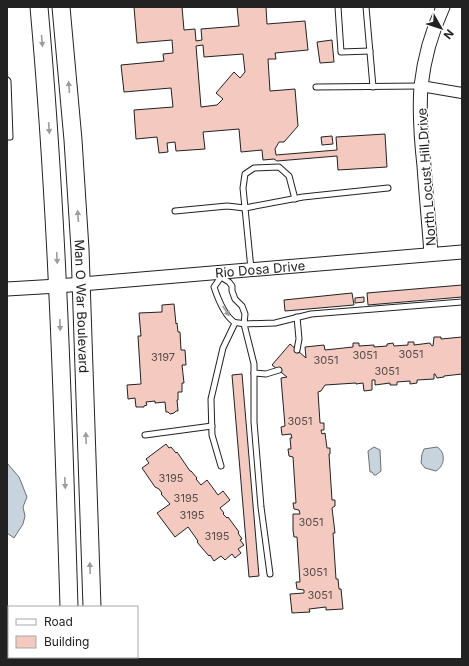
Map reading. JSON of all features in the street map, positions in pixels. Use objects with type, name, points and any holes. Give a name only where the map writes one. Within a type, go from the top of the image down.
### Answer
[{"type":"main road","name":"Man O War Boulevard","points":[[39,7],[52,156],[69,606]]},
{"type":"main road","name":"Man O War Boulevard","points":[[62,7],[73,140],[81,283],[92,606]]},
{"type":"street","name":"North Locust Hill Drive","points":[[431,254],[420,111],[421,86],[436,22],[443,7]]},
{"type":"street","points":[[421,86],[462,93]]},
{"type":"street","name":"Rio Dosa Drive","points":[[7,289],[221,274],[251,269],[462,252]]},
{"type":"lane","points":[[338,7],[341,52],[370,51]]},
{"type":"lane","points":[[366,7],[373,87]]},
{"type":"lane","points":[[7,80],[10,137],[7,137]]},
{"type":"lane","points":[[316,88],[421,86]]},
{"type":"lane","points":[[251,269],[242,188],[245,174],[254,168],[279,167],[289,176],[295,199]]},
{"type":"lane","points":[[174,211],[227,206],[245,208],[295,199],[388,188]]},
{"type":"lane","points":[[270,574],[261,506],[254,422],[254,364],[244,324],[245,314],[242,306],[235,299],[232,286],[221,274],[214,288],[218,299],[228,316],[235,323],[244,324],[275,323],[311,314],[462,302]]},
{"type":"lane","points":[[296,350],[299,339],[297,317]]},
{"type":"lane","points":[[221,466],[212,434],[212,399],[223,348],[235,323]]},
{"type":"lane","points":[[254,373],[266,374],[279,370]]},
{"type":"lane","points":[[145,435],[212,426]]},
{"type":"shaded area","points":[[374,447],[380,450],[381,471],[376,475],[370,472],[368,451]]},
{"type":"shaded area","points":[[437,447],[442,452],[443,463],[436,471],[425,468],[421,463],[424,449]]},
{"type":"shaded area","points":[[7,463],[19,477],[27,497],[23,507],[25,516],[23,524],[14,538],[7,533]]},
{"type":"building","points":[[134,7],[182,7],[184,30],[195,29],[196,41],[202,40],[201,29],[239,26],[237,7],[266,7],[267,24],[305,21],[308,50],[275,53],[276,59],[268,59],[270,91],[295,89],[298,126],[284,142],[279,142],[275,149],[276,155],[337,150],[336,137],[385,134],[387,167],[338,170],[337,156],[277,161],[274,159],[263,160],[262,150],[241,152],[239,129],[203,132],[205,149],[176,151],[175,142],[167,143],[168,152],[159,153],[157,137],[136,139],[134,110],[173,107],[171,88],[124,92],[121,65],[164,61],[163,54],[173,53],[172,40],[137,43]],"holes":[[[203,45],[204,57],[243,54],[245,72],[240,78],[234,72],[216,93],[223,99],[217,105],[201,107],[196,46]]]},
{"type":"building","points":[[332,40],[334,62],[320,63],[317,42]]},
{"type":"building","points":[[332,136],[333,144],[322,145],[321,137]]},
{"type":"building","points":[[462,285],[462,297],[368,305],[367,293]]},
{"type":"building","points":[[352,293],[354,305],[285,311],[284,300]]},
{"type":"building","points":[[364,297],[364,302],[355,303],[355,298]]},
{"type":"building","points":[[174,304],[176,324],[177,323],[178,332],[180,332],[181,350],[185,350],[186,365],[182,365],[184,383],[182,383],[182,392],[178,392],[178,411],[170,414],[166,412],[165,402],[146,402],[147,405],[144,407],[136,407],[135,398],[128,399],[127,385],[141,384],[138,336],[141,336],[139,313],[162,312],[162,305]]},
{"type":"building","points":[[434,337],[441,337],[441,339],[462,337],[462,374],[437,378],[434,374],[434,379],[417,380],[417,383],[410,384],[410,381],[397,382],[397,385],[390,385],[390,383],[375,385],[375,380],[372,380],[372,390],[364,391],[363,383],[325,385],[321,391],[318,392],[320,423],[324,423],[324,430],[321,430],[322,434],[325,433],[327,448],[330,448],[329,454],[332,500],[335,500],[335,506],[332,508],[335,533],[333,533],[336,579],[338,579],[339,589],[341,589],[343,609],[326,610],[326,607],[309,609],[310,612],[292,613],[290,594],[304,593],[304,590],[297,589],[296,582],[300,582],[297,537],[294,537],[293,530],[293,514],[300,514],[299,510],[294,509],[293,503],[296,503],[293,457],[289,456],[288,449],[291,449],[290,438],[292,438],[291,434],[282,435],[281,427],[285,426],[281,378],[287,377],[272,365],[290,344],[306,358],[305,347],[324,345],[325,350],[353,347],[353,343],[359,343],[359,346],[374,345],[374,347],[387,346],[387,344],[393,343],[394,346],[408,345],[408,342],[414,342],[414,345],[430,343],[433,346]]},
{"type":"building","points":[[242,374],[259,576],[249,577],[232,375]]},
{"type":"building","points":[[166,444],[169,448],[171,447],[176,453],[177,452],[201,485],[207,480],[218,495],[223,491],[230,500],[220,508],[224,513],[223,514],[227,518],[228,517],[239,532],[238,533],[242,539],[240,540],[244,545],[238,549],[241,553],[235,558],[232,554],[225,560],[221,556],[214,561],[197,542],[198,541],[188,527],[175,537],[157,513],[170,504],[161,494],[162,493],[159,489],[155,487],[142,468],[149,463],[146,459]]}]
